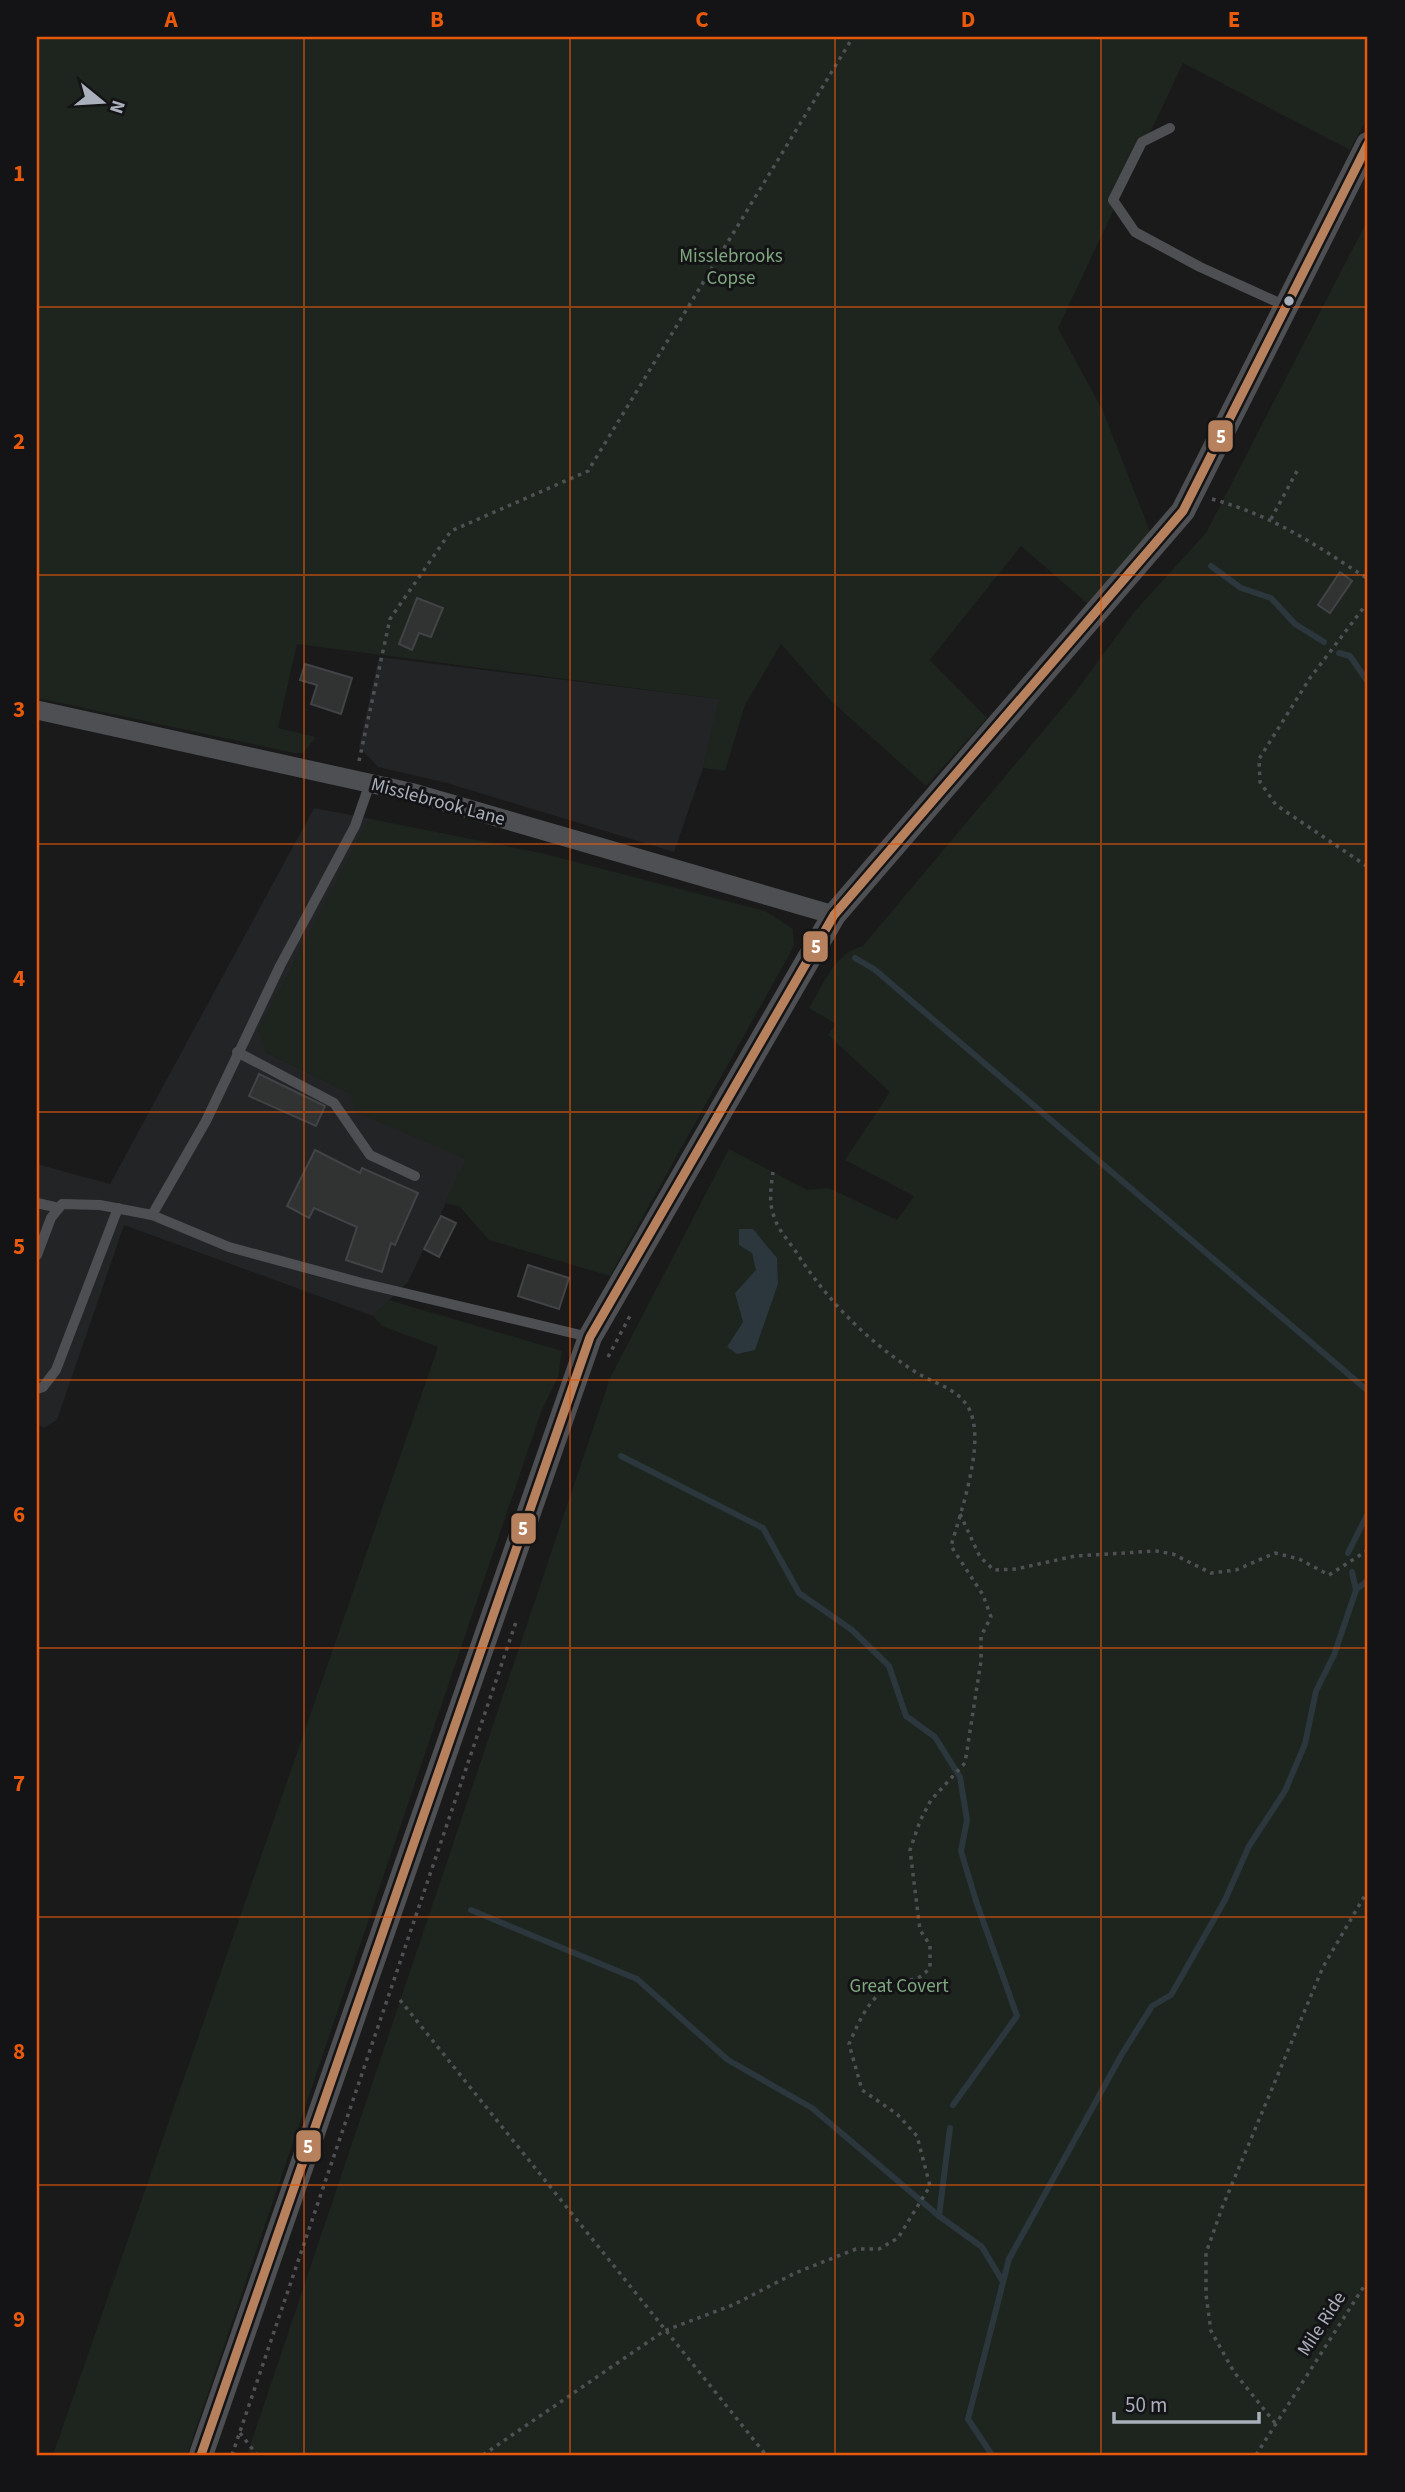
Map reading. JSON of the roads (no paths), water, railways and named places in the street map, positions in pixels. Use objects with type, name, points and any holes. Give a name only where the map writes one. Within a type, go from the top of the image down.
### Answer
[{"type":"street","points":[[201,2455],[590,1337],[834,915],[1183,511],[1368,145]]},
{"type":"street","name":"Misslebrook Lane","points":[[37,710],[414,793],[834,915]]},
{"type":"lane","points":[[1170,128],[1142,142],[1113,200],[1135,232],[1200,267],[1287,306]]},
{"type":"lane","points":[[152,1215],[206,1121],[279,965],[355,826],[361,781]]},
{"type":"lane","points":[[237,1052],[334,1103],[370,1155],[415,1176]]},
{"type":"lane","points":[[37,1203],[59,1208]]},
{"type":"lane","points":[[37,1255],[51,1218],[62,1204],[81,1203],[118,1208],[152,1215],[229,1247],[374,1286],[590,1337]]},
{"type":"lane","points":[[37,1389],[43,1387],[56,1370],[118,1208]]},
{"type":"waterway","points":[[1211,566],[1241,588],[1271,598],[1295,624],[1324,642]]},
{"type":"waterway","points":[[1339,653],[1350,656],[1368,682]]},
{"type":"waterway","points":[[855,958],[874,969],[1368,1391]]},
{"type":"waterway","points":[[621,1456],[763,1528],[799,1593],[852,1630],[889,1666],[906,1716],[935,1737],[960,1777],[967,1820],[961,1851],[1017,2016],[953,2105]]},
{"type":"waterway","points":[[1348,1553],[1368,1513]]},
{"type":"waterway","points":[[992,2455],[968,2419],[1009,2259],[1122,2054],[1152,2006],[1171,1995],[1225,1900],[1249,1846],[1285,1791],[1305,1744],[1316,1691],[1334,1655],[1356,1590],[1352,1572]]},
{"type":"waterway","points":[[1356,1590],[1368,1580]]},
{"type":"waterway","points":[[471,1910],[637,1979],[728,2060],[812,2108],[939,2216]]},
{"type":"waterway","points":[[950,2128],[939,2216],[982,2247],[1003,2282]]},
{"type":"park label","name":"Misslebrooks Copse","points":[[731,267]]},
{"type":"park label","name":"Great Covert","points":[[899,1986]]}]
